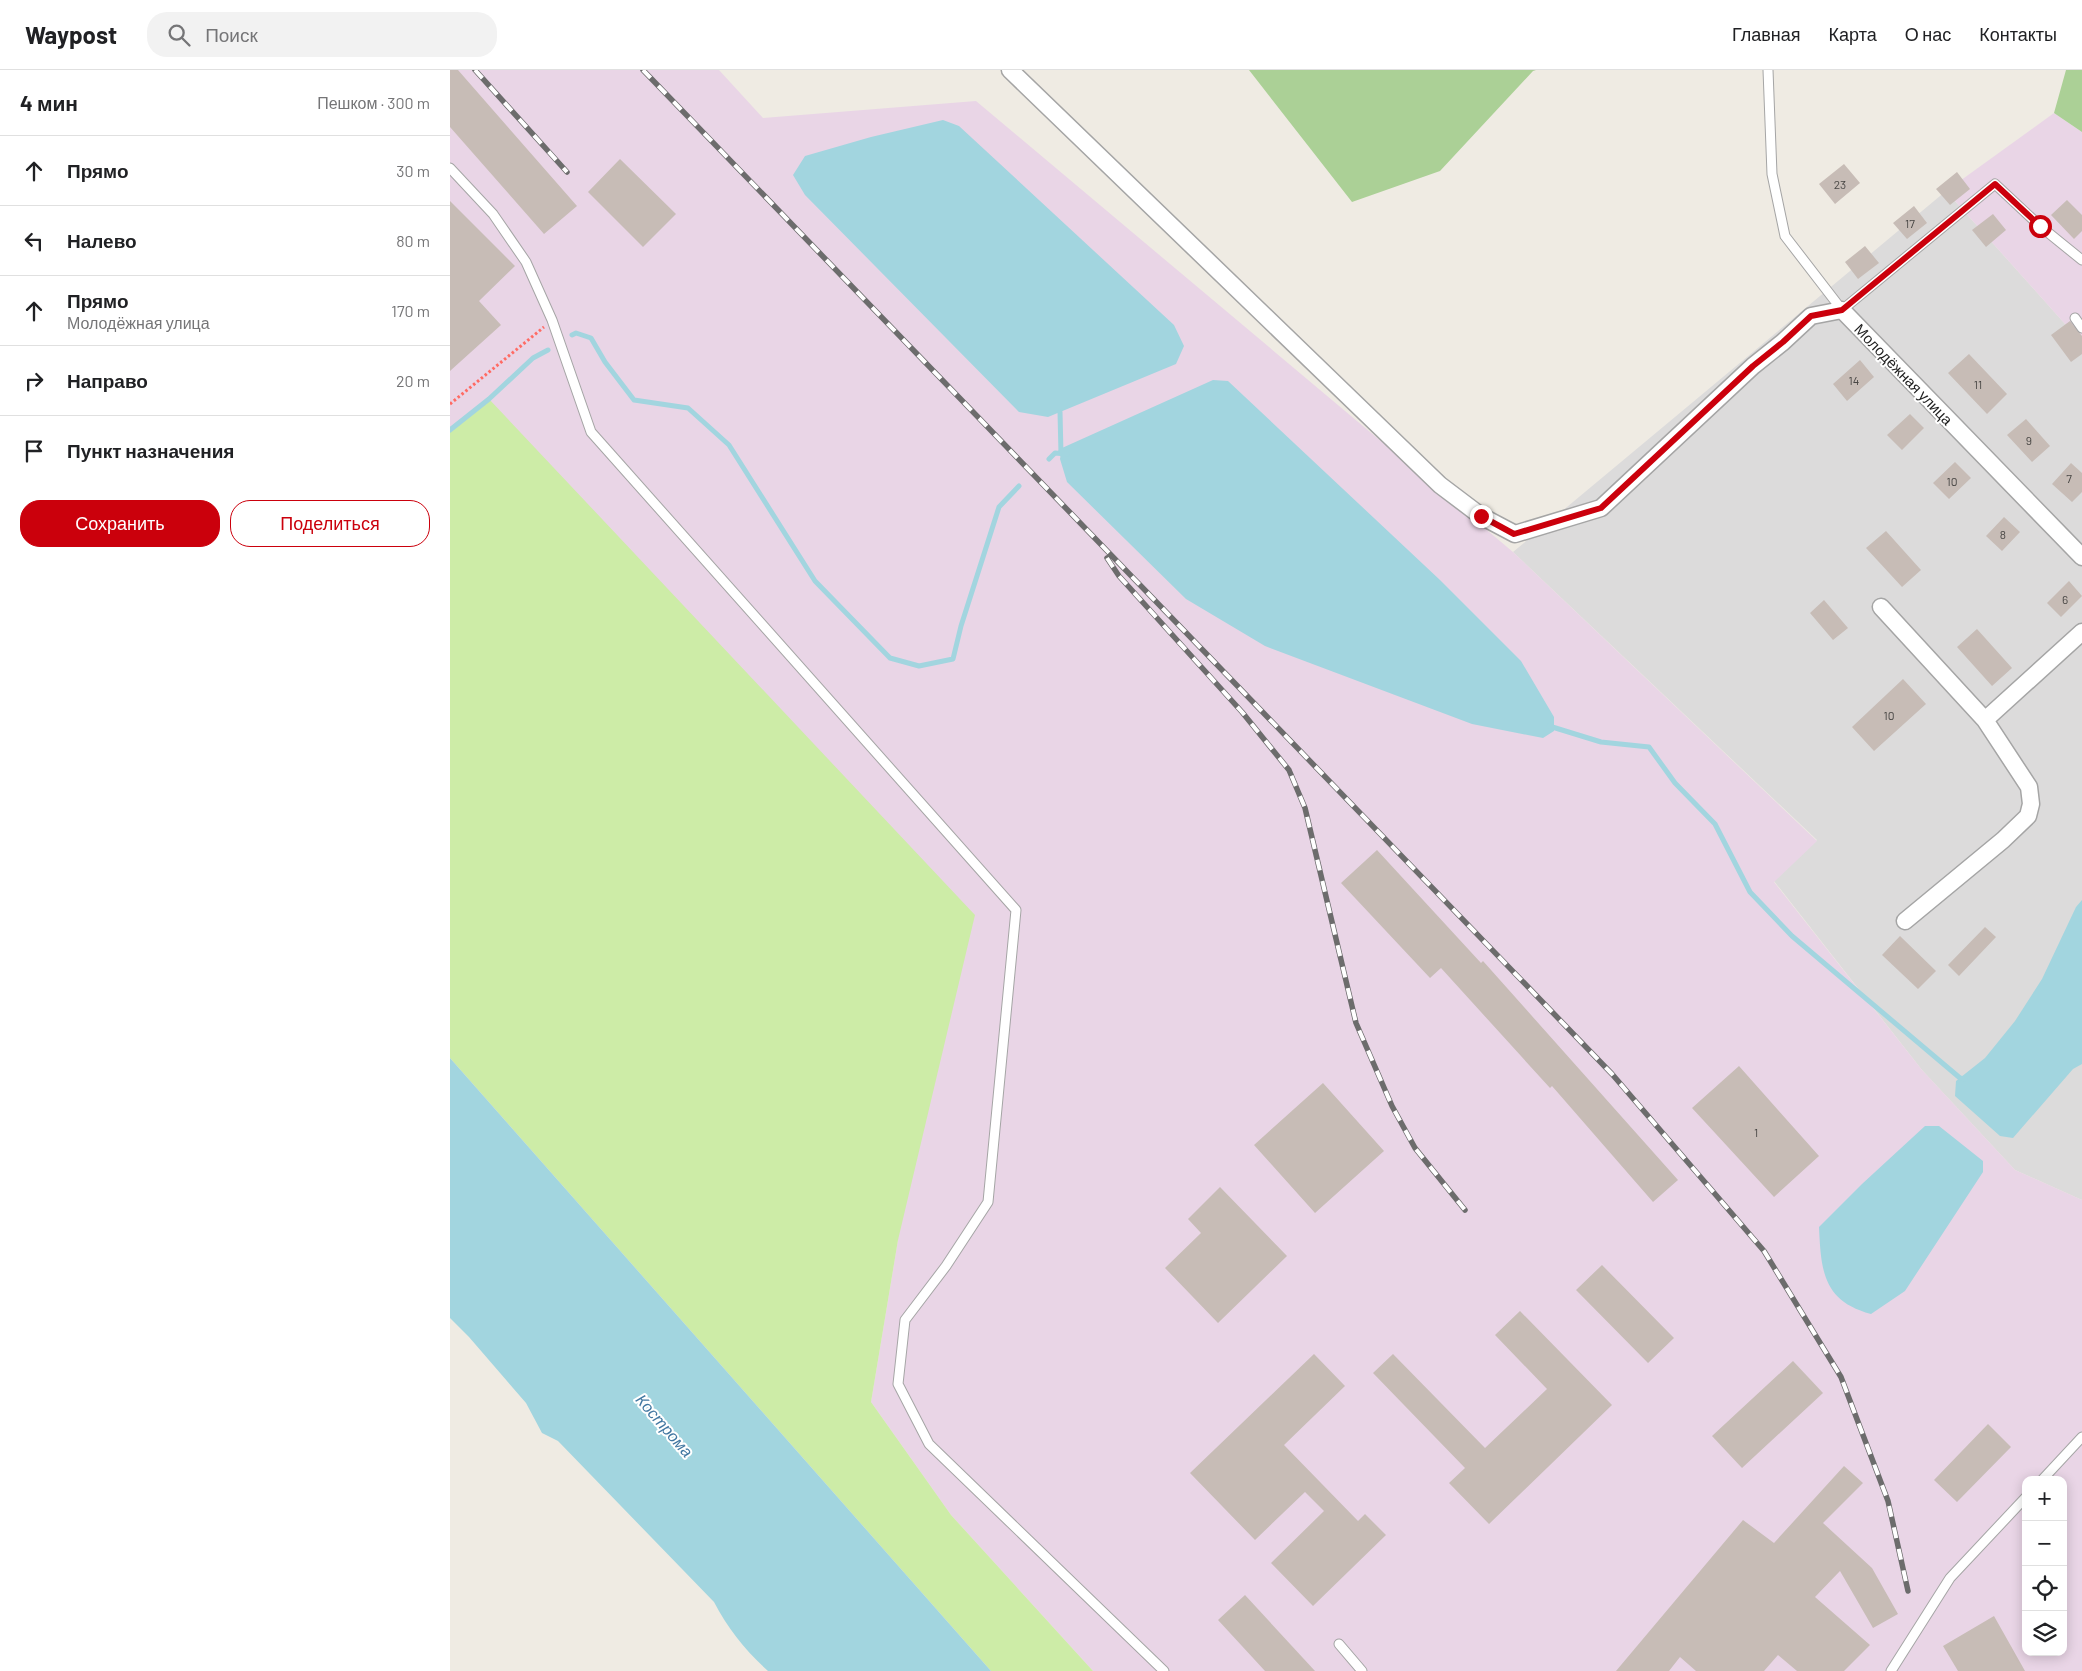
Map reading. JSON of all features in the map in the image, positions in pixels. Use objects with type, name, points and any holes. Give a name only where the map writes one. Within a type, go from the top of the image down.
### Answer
[{"type":"street","name":"Молодёжная улица","points":[[1010,70],[1440,485],[1481,516],[1514,534],[1601,508],[1753,366],[1811,316],[1842,310],[2082,557]]},
{"type":"street","points":[[1881,607],[1985,720],[2029,787],[2031,804],[2028,816],[2003,840],[1904,921]]},
{"type":"street","points":[[1985,720],[2082,632]]},
{"type":"lane","points":[[1768,70],[1772,174],[1785,236],[1842,310],[1995,184],[2040,226],[2082,260]]},
{"type":"lane","points":[[450,168],[493,214],[526,262],[552,320],[591,432],[1016,910],[988,1202],[946,1266],[904,1320],[898,1384],[929,1444],[1164,1671]]},
{"type":"lane","points":[[2075,318],[2082,328]]},
{"type":"lane","points":[[2046,1476],[2082,1437]]},
{"type":"lane","points":[[1891,1671],[1950,1578],[2022,1502]]},
{"type":"lane","points":[[1339,1644],[1362,1671]]},
{"type":"path","points":[[450,404],[552,320]]},
{"type":"shaded area","points":[[450,70],[719,70],[763,118],[976,101],[1513,552],[1817,841],[1774,882],[1922,1070],[2015,1170],[2082,1200],[2082,1671],[1093,1671],[951,1515],[871,1402],[898,1240],[489,399],[450,430]]},
{"type":"shaded area","points":[[2054,113],[2082,132],[2082,343],[1946,191]]},
{"type":"shaded area","points":[[1946,191],[2082,343],[2082,1200],[2015,1170],[1922,1070],[1774,881],[1817,840],[1513,552]]},
{"type":"green space","points":[[1249,70],[1536,70],[1440,171],[1352,202]]},
{"type":"green space","points":[[2066,70],[2082,70],[2082,132],[2054,113]]},
{"type":"green space","points":[[489,399],[975,915],[898,1240],[871,1402],[951,1515],[1093,1671],[991,1671],[450,1058],[450,430]]},
{"type":"water","points":[[943,120],[959,126],[1174,325],[1184,346],[1176,364],[1048,417],[1019,412],[805,195],[793,175],[805,156],[871,137]]},
{"type":"water","points":[[1213,380],[1228,381],[1440,580],[1521,661],[1554,717],[1554,731],[1543,738],[1472,724],[1265,646],[1186,599],[1067,482],[1060,459],[1062,448]]},
{"type":"water","points":[[2082,900],[2082,1064],[2073,1069],[2013,1138],[2000,1136],[1955,1096],[1956,1081],[1985,1058],[2015,1021],[2042,979],[2076,907]]},
{"type":"water","name":"Кострома","points":[[450,1058],[991,1671],[768,1671],[738,1639],[714,1602],[558,1441],[542,1433],[526,1403],[450,1318]]},
{"type":"water","points":[[1925,1126],[1939,1126],[1983,1161],[1983,1172],[1905,1291],[1871,1314],[1843,1301],[1828,1282],[1821,1257],[1819,1227]]},
{"type":"building","points":[[450,70],[458,70],[577,206],[544,234],[450,127]]},
{"type":"building","points":[[620,159],[676,214],[643,247],[588,192]]},
{"type":"building","points":[[1844,164],[1860,183],[1835,204],[1819,184]]},
{"type":"building","points":[[1957,172],[1970,189],[1950,205],[1936,189]]},
{"type":"building","points":[[2067,200],[2082,215],[2082,231],[2074,239],[2051,215]]},
{"type":"building","points":[[450,201],[515,266],[479,301],[501,325],[450,371]]},
{"type":"building","points":[[1914,206],[1927,223],[1907,239],[1893,223]]},
{"type":"building","points":[[1993,214],[2006,230],[1986,247],[1972,230]]},
{"type":"building","points":[[1865,246],[1879,263],[1858,279],[1845,262]]},
{"type":"building","points":[[2070,321],[2082,336],[2082,354],[2071,362],[2051,335]]},
{"type":"building","points":[[1969,354],[2007,394],[1987,414],[1948,373]]},
{"type":"building","points":[[1860,360],[1874,377],[1847,401],[1833,384]]},
{"type":"building","points":[[1910,414],[1924,428],[1902,450],[1887,435]]},
{"type":"building","points":[[2026,419],[2050,446],[2032,462],[2007,435]]},
{"type":"building","points":[[1955,462],[1971,478],[1949,499],[1933,483]]},
{"type":"building","points":[[2071,463],[2082,473],[2082,492],[2072,502],[2052,484]]},
{"type":"building","points":[[2004,517],[2020,532],[2002,551],[1986,536]]},
{"type":"building","points":[[1886,531],[1921,570],[1902,587],[1866,548]]},
{"type":"building","points":[[2069,581],[2082,596],[2061,617],[2047,603]]},
{"type":"building","points":[[1824,600],[1848,628],[1833,640],[1810,613]]},
{"type":"building","points":[[1977,629],[2012,668],[1992,686],[1957,647]]},
{"type":"building","points":[[1903,679],[1926,704],[1874,751],[1852,727]]},
{"type":"building","points":[[1377,850],[1481,963],[1483,961],[1678,1180],[1653,1202],[1552,1086],[1550,1088],[1441,968],[1430,978],[1341,883]]},
{"type":"building","points":[[1985,927],[1996,937],[1959,976],[1948,965]]},
{"type":"building","points":[[1900,936],[1936,971],[1918,989],[1882,955]]},
{"type":"building","points":[[1739,1066],[1819,1156],[1774,1197],[1692,1108]]},
{"type":"building","points":[[1323,1083],[1384,1151],[1315,1213],[1254,1145]]},
{"type":"building","points":[[1220,1187],[1287,1256],[1218,1323],[1165,1268],[1201,1233],[1188,1219]]},
{"type":"building","points":[[1602,1265],[1674,1338],[1648,1363],[1576,1290]]},
{"type":"building","points":[[1520,1311],[1612,1405],[1489,1524],[1449,1483],[1465,1468],[1373,1373],[1393,1354],[1485,1448],[1547,1389],[1495,1335]]},
{"type":"building","points":[[1314,1354],[1345,1386],[1284,1445],[1358,1521],[1365,1514],[1386,1535],[1313,1606],[1271,1563],[1324,1511],[1305,1492],[1255,1540],[1190,1473]]},
{"type":"building","points":[[1793,1361],[1823,1393],[1742,1468],[1712,1436]]},
{"type":"building","points":[[1988,1424],[2011,1447],[1957,1502],[1934,1480]]},
{"type":"building","points":[[1844,1466],[1863,1483],[1823,1523],[1872,1568],[1898,1614],[1873,1628],[1840,1571],[1815,1597],[1870,1645],[1844,1671],[1797,1671],[1778,1655],[1764,1671],[1696,1671],[1680,1657],[1669,1671],[1616,1671],[1743,1520],[1774,1543]]},
{"type":"building","points":[[1245,1595],[1315,1671],[1265,1671],[1218,1620]]},
{"type":"building","points":[[1994,1616],[2025,1671],[1958,1671],[1943,1646]]},
{"type":"waterway","points":[[572,335],[576,333],[591,338],[605,362],[634,400],[688,408],[729,445],[815,581],[890,658],[919,666],[953,659],[961,626],[999,507],[1019,486]]},
{"type":"waterway","points":[[450,430],[489,399],[533,358],[548,350]]},
{"type":"waterway","points":[[1060,412],[1061,454]]},
{"type":"waterway","points":[[1049,459],[1055,453],[1067,454]]},
{"type":"waterway","points":[[1549,726],[1601,742],[1649,747],[1675,783],[1715,824],[1750,892],[1792,936],[1960,1078],[1965,1079]]},
{"type":"railway","points":[[475,70],[567,172]]},
{"type":"railway","points":[[643,70],[1612,1074],[1764,1251],[1841,1377],[1888,1501],[1908,1591]]},
{"type":"railway","points":[[1107,558],[1119,576],[1242,712],[1289,770],[1305,808],[1356,1023],[1392,1106],[1415,1148],[1465,1210]]},
{"type":"route","points":[[1481,516],[1514,534],[1601,508],[1753,366],[1811,316],[1842,310],[1995,184],[2040,226]]}]
